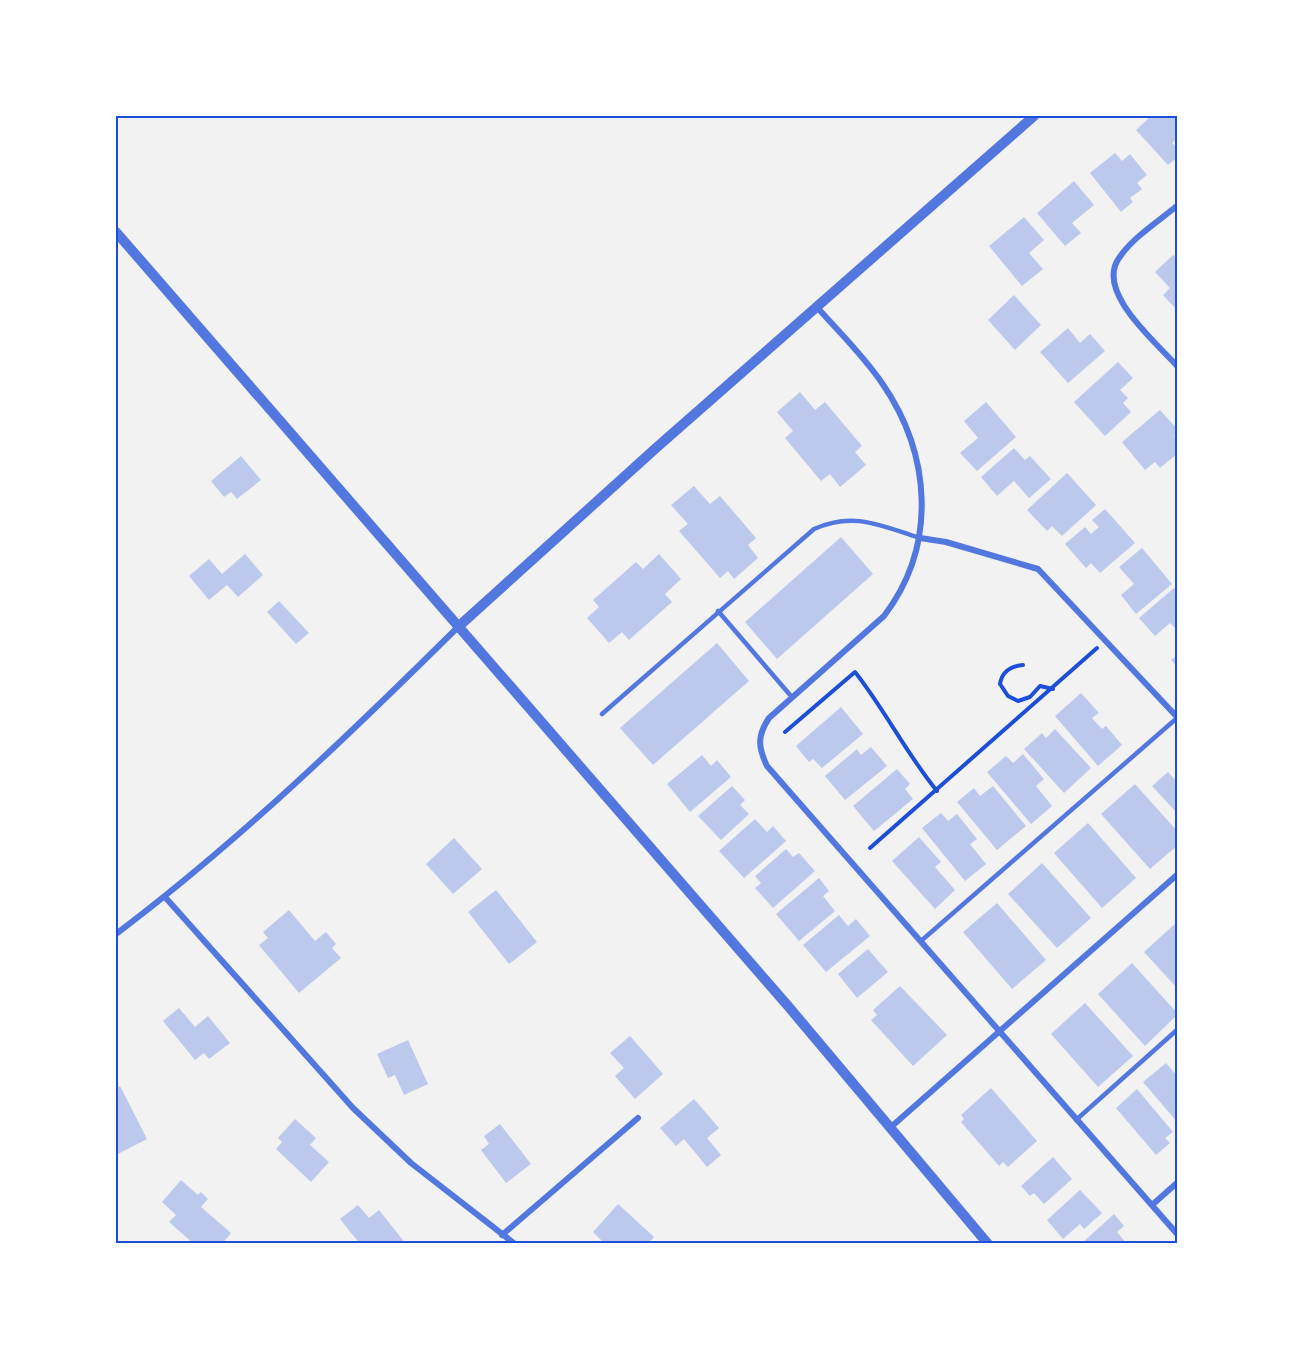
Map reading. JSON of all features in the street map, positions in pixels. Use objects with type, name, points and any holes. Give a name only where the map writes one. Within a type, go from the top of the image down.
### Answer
[{"type":"street","points":[[116,934],[165,897],[339,745],[500,587],[1034,116]]},
{"type":"street","points":[[1178,205],[1119,258],[1113,278],[1120,302],[1178,367]]},
{"type":"street","points":[[116,232],[891,1127],[988,1244]]},
{"type":"street","points":[[816,306],[881,382],[902,419],[921,476],[920,538],[901,589],[884,616],[791,696],[769,718],[759,740],[767,766],[1178,1234]]},
{"type":"street","points":[[920,538],[946,542],[1038,569],[1107,640],[1177,718]]},
{"type":"street","points":[[891,1127],[1178,874]]},
{"type":"street","points":[[165,897],[353,1108],[411,1163],[515,1244]]},
{"type":"street","points":[[502,1235],[638,1118]]},
{"type":"street","points":[[1152,1204],[1178,1182]]},
{"type":"lane","points":[[602,714],[814,529],[828,523],[857,519],[920,538]]},
{"type":"lane","points":[[718,611],[791,696]]},
{"type":"lane","points":[[921,941],[1177,718]]},
{"type":"lane","points":[[1076,1120],[1178,1029]]},
{"type":"path","points":[[870,848],[1053,689],[1073,666],[1107,640]]},
{"type":"path","points":[[1023,665],[1014,666],[1003,674],[1000,684],[1008,696],[1018,701],[1030,697],[1040,686],[1053,689]]},
{"type":"path","points":[[785,732],[855,672],[880,705],[916,765],[937,791]]},
{"type":"building","points":[[1151,116],[1174,116],[1178,119],[1178,138],[1172,143],[1178,148],[1178,157],[1168,165],[1136,130]]},
{"type":"building","points":[[1115,153],[1122,161],[1130,154],[1147,175],[1137,183],[1142,189],[1130,198],[1133,202],[1121,212],[1090,173]]},
{"type":"building","points":[[1074,181],[1094,205],[1072,223],[1081,233],[1065,246],[1037,213]]},
{"type":"building","points":[[1024,217],[1044,240],[1029,253],[1043,269],[1022,286],[989,246]]},
{"type":"building","points":[[1173,255],[1178,259],[1178,306],[1175,308],[1163,295],[1170,288],[1155,272]]},
{"type":"building","points":[[1014,295],[1041,325],[1015,350],[988,320]]},
{"type":"building","points":[[1068,328],[1080,343],[1090,334],[1105,351],[1068,383],[1040,352]]},
{"type":"building","points":[[1118,362],[1133,378],[1120,390],[1128,398],[1123,403],[1131,412],[1105,436],[1074,402]]},
{"type":"building","points":[[800,392],[815,410],[825,402],[862,446],[855,452],[866,465],[840,487],[830,474],[821,481],[785,438],[793,431],[777,412]]},
{"type":"building","points":[[986,402],[1016,437],[977,471],[960,453],[978,438],[964,421]]},
{"type":"building","points":[[1160,410],[1178,430],[1174,436],[1178,440],[1178,453],[1160,468],[1155,462],[1145,470],[1122,442]]},
{"type":"building","points":[[1014,448],[1025,460],[1030,456],[1051,479],[1029,498],[1014,481],[997,496],[981,477]]},
{"type":"building","points":[[241,456],[261,480],[237,499],[231,492],[224,497],[211,481]]},
{"type":"building","points":[[1067,473],[1096,505],[1062,536],[1052,526],[1047,531],[1027,510]]},
{"type":"building","points":[[694,486],[710,504],[720,496],[756,538],[748,545],[758,558],[734,579],[728,571],[720,578],[679,531],[688,524],[671,505]]},
{"type":"building","points":[[1105,509],[1135,543],[1100,573],[1091,563],[1086,568],[1065,544],[1085,527],[1091,534],[1099,527],[1092,520]]},
{"type":"building","points":[[841,537],[873,574],[777,659],[745,622]]},
{"type":"building","points":[[1142,548],[1172,584],[1136,614],[1121,595],[1134,584],[1119,567]]},
{"type":"building","points":[[245,554],[263,575],[238,597],[227,585],[209,600],[189,576],[209,559],[222,574]]},
{"type":"building","points":[[659,554],[681,579],[665,594],[672,602],[629,640],[622,632],[609,643],[587,618],[599,607],[593,600],[636,562],[643,569]]},
{"type":"building","points":[[1174,588],[1178,592],[1178,631],[1170,623],[1155,636],[1139,618]]},
{"type":"building","points":[[279,601],[309,633],[296,644],[267,612]]},
{"type":"building","points":[[717,643],[749,681],[653,765],[620,728]]},
{"type":"building","points":[[1178,655],[1178,667],[1171,660]]},
{"type":"building","points":[[1081,693],[1099,713],[1092,718],[1102,729],[1106,726],[1122,745],[1098,766],[1055,716]]},
{"type":"building","points":[[841,707],[863,734],[822,768],[813,759],[809,762],[796,746]]},
{"type":"building","points":[[1055,729],[1091,768],[1064,793],[1024,749],[1042,733],[1046,738]]},
{"type":"building","points":[[871,747],[887,766],[845,800],[825,776],[857,749],[861,755]]},
{"type":"building","points":[[1023,754],[1044,779],[1036,786],[1052,806],[1031,824],[987,772],[1006,756],[1013,763]]},
{"type":"building","points":[[702,755],[711,766],[717,760],[731,777],[690,812],[667,784]]},
{"type":"building","points":[[897,769],[910,784],[905,789],[913,799],[874,831],[853,806]]},
{"type":"building","points":[[1168,772],[1178,783],[1178,814],[1152,786]]},
{"type":"building","points":[[1135,784],[1178,832],[1178,845],[1150,869],[1101,814]]},
{"type":"building","points":[[732,786],[745,800],[740,805],[749,814],[721,840],[698,816]]},
{"type":"building","points":[[993,786],[1026,826],[997,850],[957,802],[974,788],[980,796]]},
{"type":"building","points":[[941,813],[948,821],[957,814],[977,839],[970,844],[986,864],[965,881],[922,828]]},
{"type":"building","points":[[755,819],[767,832],[773,826],[786,841],[744,878],[719,851]]},
{"type":"building","points":[[1088,823],[1136,878],[1102,908],[1054,853]]},
{"type":"building","points":[[919,837],[941,862],[935,867],[955,890],[935,909],[892,861]]},
{"type":"building","points":[[454,838],[482,869],[453,894],[426,864]]},
{"type":"building","points":[[786,849],[793,857],[799,853],[815,871],[773,908],[755,888],[761,883],[755,876]]},
{"type":"building","points":[[1042,863],[1091,918],[1057,948],[1008,894]]},
{"type":"building","points":[[819,878],[829,891],[823,896],[835,911],[799,941],[776,914]]},
{"type":"building","points":[[496,890],[537,942],[509,964],[468,912]]},
{"type":"building","points":[[997,903],[1046,960],[1012,989],[963,932]]},
{"type":"building","points":[[289,910],[315,941],[326,932],[336,944],[332,948],[341,958],[299,993],[259,945],[268,938],[263,932]]},
{"type":"building","points":[[839,915],[848,926],[856,919],[870,936],[826,972],[803,945]]},
{"type":"building","points":[[1176,923],[1178,924],[1178,989],[1144,952]]},
{"type":"building","points":[[868,949],[888,972],[857,998],[838,974]]},
{"type":"building","points":[[1132,963],[1178,1014],[1145,1046],[1098,994]]},
{"type":"building","points":[[900,986],[947,1035],[913,1066],[871,1020],[877,1015],[873,1010]]},
{"type":"building","points":[[1085,1003],[1133,1056],[1098,1087],[1051,1034]]},
{"type":"building","points":[[179,1008],[195,1027],[208,1016],[230,1043],[209,1059],[204,1053],[195,1060],[163,1021]]},
{"type":"building","points":[[630,1036],[663,1074],[635,1099],[615,1076],[624,1068],[610,1053]]},
{"type":"building","points":[[408,1040],[428,1084],[404,1095],[395,1075],[388,1078],[377,1054]]},
{"type":"building","points":[[1166,1063],[1178,1077],[1178,1123],[1143,1082]]},
{"type":"building","points":[[120,1086],[147,1139],[116,1155],[116,1089]]},
{"type":"building","points":[[991,1088],[1037,1141],[1008,1167],[1003,1162],[999,1166],[961,1122],[964,1119],[961,1115]]},
{"type":"building","points":[[1137,1089],[1173,1132],[1165,1138],[1170,1143],[1156,1155],[1116,1108]]},
{"type":"building","points":[[694,1099],[719,1128],[707,1138],[721,1155],[707,1167],[684,1139],[676,1146],[660,1128]]},
{"type":"building","points":[[295,1119],[316,1138],[310,1145],[329,1162],[311,1182],[276,1149],[282,1142],[278,1138]]},
{"type":"building","points":[[500,1124],[531,1164],[506,1183],[481,1150],[489,1144],[484,1136]]},
{"type":"building","points":[[1053,1157],[1072,1179],[1044,1204],[1034,1193],[1030,1196],[1021,1186]]},
{"type":"building","points":[[181,1180],[198,1195],[201,1192],[208,1199],[201,1207],[231,1233],[222,1244],[194,1244],[169,1222],[176,1215],[162,1202]]},
{"type":"building","points":[[1080,1190],[1102,1213],[1084,1229],[1080,1224],[1063,1239],[1047,1220]]},
{"type":"building","points":[[618,1204],[654,1237],[648,1244],[605,1244],[593,1232]]},
{"type":"building","points":[[358,1205],[369,1218],[379,1210],[406,1244],[360,1244],[340,1219]]},
{"type":"building","points":[[1114,1214],[1124,1226],[1117,1232],[1127,1244],[1081,1244]]}]
